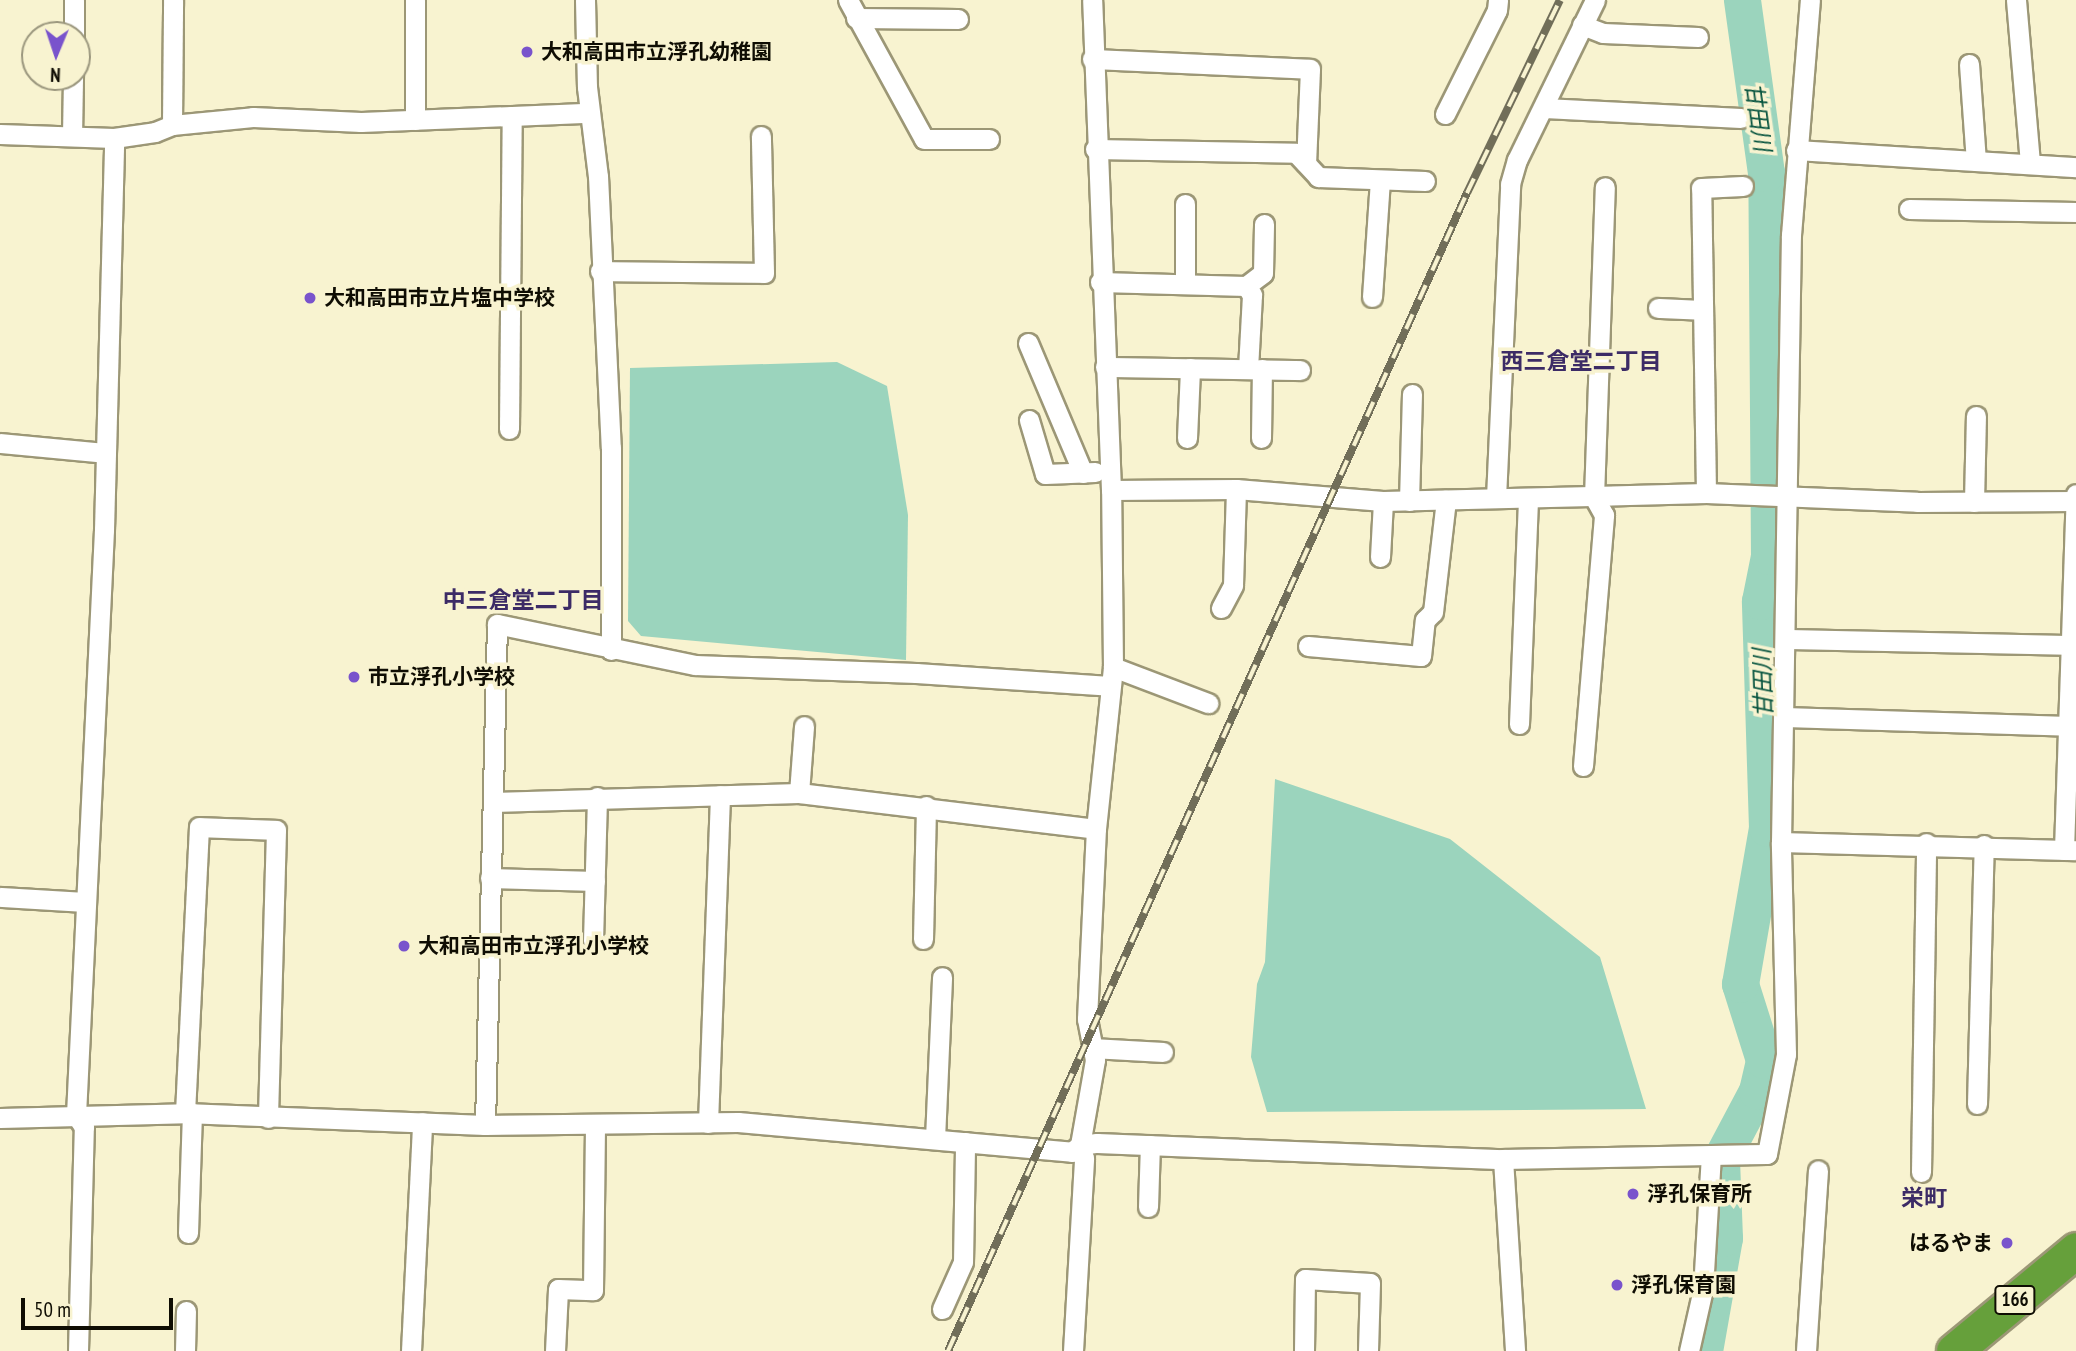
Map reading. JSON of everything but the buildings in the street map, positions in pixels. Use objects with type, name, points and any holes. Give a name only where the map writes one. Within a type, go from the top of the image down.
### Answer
[{"type":"highway","name":"166","points":[[1954,1351],[2076,1250]]},
{"type":"street","points":[[74,0],[74,21]]},
{"type":"street","points":[[172,125],[173,0]]},
{"type":"street","points":[[415,0],[415,120]]},
{"type":"street","points":[[585,0],[589,113],[598,176],[600,271],[611,448],[611,650]]},
{"type":"street","points":[[848,0],[924,139],[989,139]]},
{"type":"street","points":[[1073,1351],[1084,1158],[1080,1145],[1095,1060],[1087,1019],[1096,829],[1111,677],[1110,481],[1095,149],[1092,0]]},
{"type":"street","points":[[1445,114],[1497,10],[1498,0]]},
{"type":"street","points":[[1496,498],[1510,184],[1595,0]]},
{"type":"street","points":[[0,1118],[189,1113],[485,1125],[708,1123],[1072,1152],[1080,1145],[1150,1145],[1503,1159],[1767,1154],[1786,1054],[1781,842],[1786,717],[1791,235],[1810,0]]},
{"type":"street","points":[[2016,0],[2030,162]]},
{"type":"street","points":[[856,18],[958,19]]},
{"type":"street","points":[[1582,25],[1603,33],[1698,37]]},
{"type":"street","points":[[1092,59],[1310,69],[1306,163]]},
{"type":"street","points":[[1969,64],[1976,162]]},
{"type":"street","points":[[72,136],[73,91]]},
{"type":"street","points":[[1544,108],[1741,118]]},
{"type":"street","points":[[0,134],[114,138],[155,132],[172,125],[253,117],[415,120],[589,113]]},
{"type":"street","points":[[509,429],[512,116]]},
{"type":"street","points":[[600,271],[764,273],[761,136]]},
{"type":"street","points":[[78,1351],[84,1127],[76,1115],[106,453],[114,138]]},
{"type":"street","points":[[1095,149],[1296,153],[1318,177],[1425,181]]},
{"type":"street","points":[[1796,150],[1976,162],[2030,162],[2076,167]]},
{"type":"street","points":[[1371,297],[1380,180]]},
{"type":"street","points":[[1706,493],[1701,188],[1743,186]]},
{"type":"street","points":[[1583,766],[1604,515],[1594,497],[1605,187]]},
{"type":"street","points":[[1185,204],[1185,284]]},
{"type":"street","points":[[1909,209],[2076,212]]},
{"type":"street","points":[[1100,282],[1247,286],[1263,273],[1264,224]]},
{"type":"street","points":[[1247,286],[1252,295],[1261,438]]},
{"type":"street","points":[[1658,308],[1703,310]]},
{"type":"street","points":[[1028,344],[1083,473]]},
{"type":"street","points":[[1105,367],[1300,370]]},
{"type":"street","points":[[1187,438],[1190,368]]},
{"type":"street","points":[[1409,501],[1412,394]]},
{"type":"street","points":[[1974,502],[1976,416]]},
{"type":"street","points":[[1029,420],[1045,474],[1083,473],[1110,481],[1383,501],[1706,493],[1789,498],[2076,501]]},
{"type":"street","points":[[0,443],[106,453]]},
{"type":"street","points":[[1221,608],[1233,585],[1236,489]]},
{"type":"street","points":[[1781,842],[1984,845],[2070,850],[2067,726],[2076,494]]},
{"type":"street","points":[[1519,723],[1528,498]]},
{"type":"street","points":[[1308,646],[1422,656],[1425,620],[1433,612],[1446,500]]},
{"type":"street","points":[[1380,557],[1383,501]]},
{"type":"street","points":[[485,1125],[497,624],[611,650],[695,665],[1111,677],[1208,703]]},
{"type":"street","points":[[1786,639],[2069,645]]},
{"type":"street","points":[[1786,717],[2067,726]]},
{"type":"street","points":[[799,793],[804,726]]},
{"type":"street","points":[[493,802],[799,793],[926,806],[1096,829]]},
{"type":"street","points":[[708,1123],[720,794]]},
{"type":"street","points":[[593,941],[597,797]]},
{"type":"street","points":[[923,939],[926,806]]},
{"type":"street","points":[[188,1233],[189,1113],[199,827],[276,830],[268,1118]]},
{"type":"street","points":[[1921,1171],[1926,844]]},
{"type":"street","points":[[1977,1104],[1984,845]]},
{"type":"street","points":[[490,878],[595,881]]},
{"type":"street","points":[[0,897],[84,902]]},
{"type":"street","points":[[935,1139],[942,977]]},
{"type":"street","points":[[1092,1048],[1163,1052]]},
{"type":"street","points":[[411,1351],[422,1122]]},
{"type":"street","points":[[555,1351],[558,1289],[593,1290],[595,1124]]},
{"type":"street","points":[[942,1309],[963,1262],[965,1142]]},
{"type":"street","points":[[1148,1207],[1150,1145]]},
{"type":"street","points":[[1689,1351],[1703,1289],[1711,1155]]},
{"type":"street","points":[[1503,1159],[1515,1351]]},
{"type":"street","points":[[1806,1351],[1818,1170]]},
{"type":"street","points":[[1304,1351],[1305,1279],[1370,1283],[1368,1351]]},
{"type":"street","points":[[185,1351],[186,1311]]},
{"type":"shaded area","points":[[837,362],[887,386],[908,515],[906,660],[641,636],[628,621],[630,368]]},
{"type":"shaded area","points":[[1275,779],[1450,839],[1600,957],[1646,1109],[1267,1112],[1251,1057],[1257,984],[1265,962]]},
{"type":"waterway","name":"甘田川","points":[[1704,1351],[1724,1238],[1721,1159],[1757,1091],[1764,1060],[1740,984],[1767,828],[1760,601],[1769,556],[1766,173],[1742,0]]},
{"type":"railway","points":[[948,1351],[1467,193],[1560,0]]},
{"type":"place","name":"大和高田市立浮孔幼稚園","points":[[527,52]]},
{"type":"place","name":"大和高田市立片塩中学校","points":[[310,298]]},
{"type":"place","name":"市立浮孔小学校","points":[[354,677]]},
{"type":"place","name":"大和高田市立浮孔小学校","points":[[404,946]]},
{"type":"place","name":"浮孔保育所","points":[[1633,1194]]},
{"type":"place","name":"はるやま","points":[[2007,1243]]},
{"type":"place","name":"浮孔保育園","points":[[1617,1285]]},
{"type":"district","name":"西三倉堂二丁目","points":[[1581,361]]},
{"type":"district","name":"中三倉堂二丁目","points":[[523,600]]},
{"type":"district","name":"栄町","points":[[1924,1198]]}]
